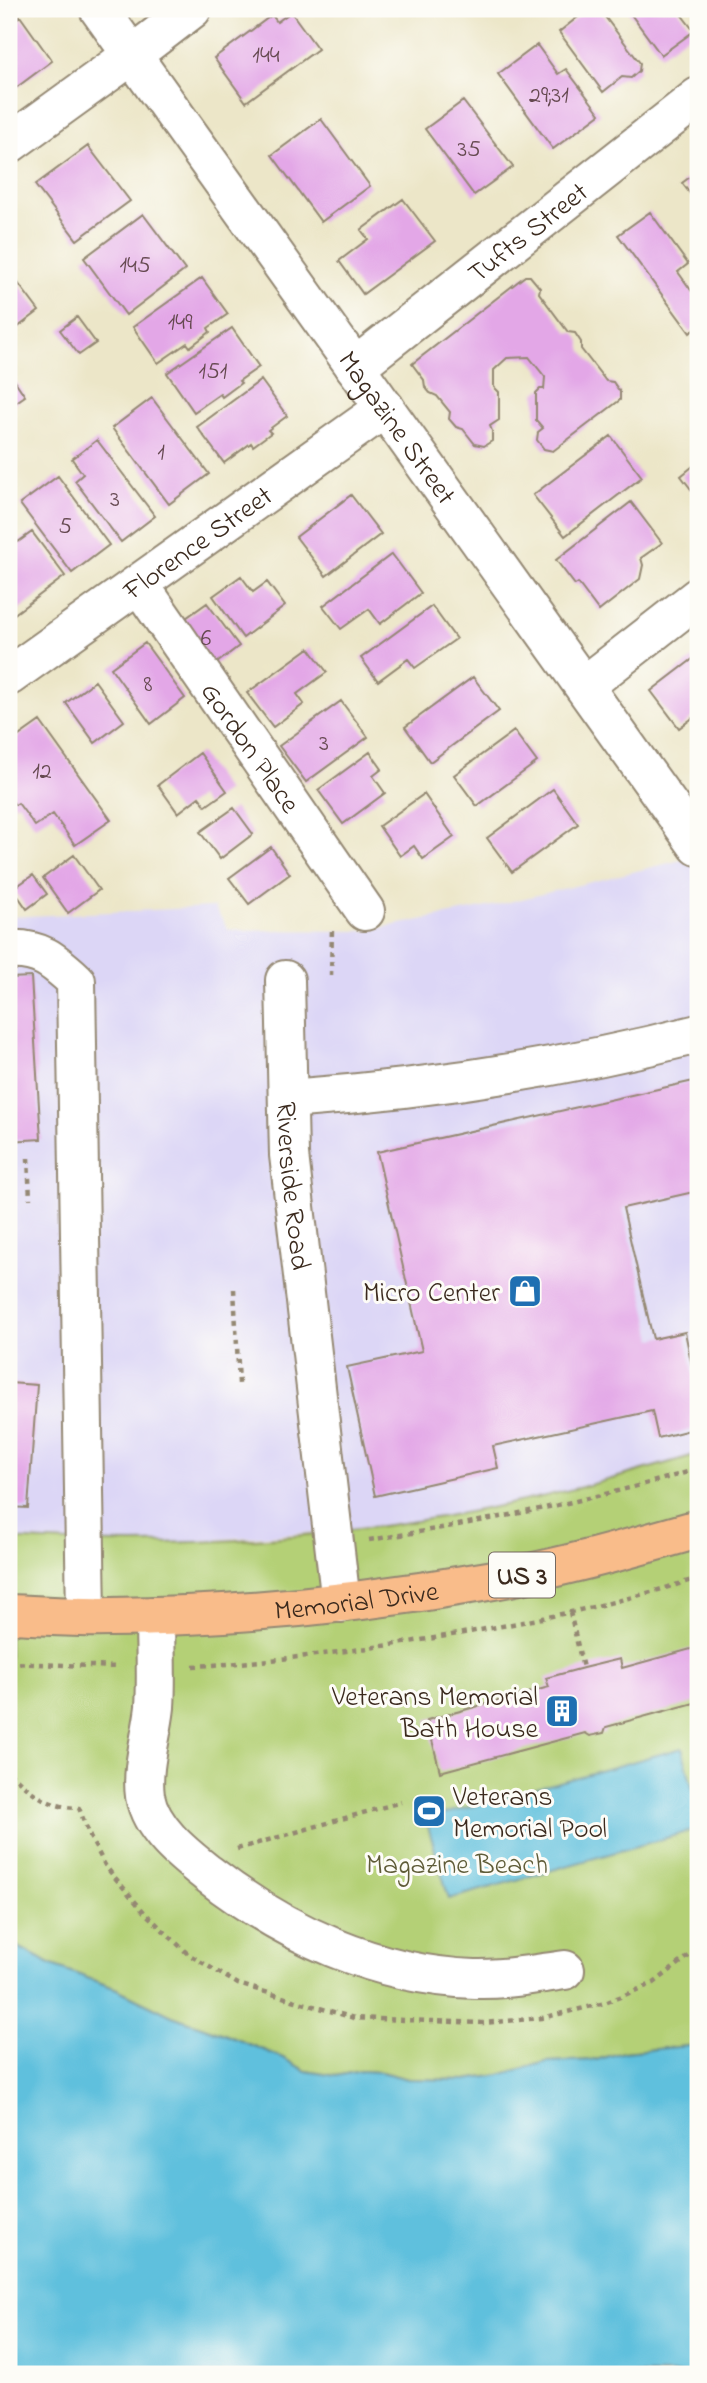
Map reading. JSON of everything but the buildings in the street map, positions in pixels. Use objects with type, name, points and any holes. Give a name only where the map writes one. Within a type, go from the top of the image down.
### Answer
[{"type":"highway","name":"Memorial Drive","points":[[9,1614],[155,1616],[341,1603],[518,1575],[698,1529]]},
{"type":"street","name":"Magazine Street","points":[[99,9],[698,846]]},
{"type":"street","points":[[9,144],[191,9]]},
{"type":"street","name":"Tufts Street","points":[[355,367],[698,97]]},
{"type":"street","name":"Florence Street","points":[[9,676],[385,408]]},
{"type":"street","name":"Gordon Place","points":[[139,584],[365,911]]},
{"type":"street","points":[[584,686],[698,597]]},
{"type":"street","points":[[9,950],[24,949],[39,953],[76,981],[86,1617]]},
{"type":"street","points":[[285,980],[289,1099]]},
{"type":"street","name":"Riverside Road","points":[[341,1603],[293,1189],[289,1099],[432,1085],[593,1057],[698,1034]]},
{"type":"street","points":[[155,1616],[155,1702],[145,1773],[146,1797],[154,1819],[167,1837],[193,1862],[237,1896],[272,1918],[342,1951],[374,1962],[436,1976],[476,1979],[565,1970]]},
{"type":"path","points":[[331,931],[331,976]]},
{"type":"path","points":[[28,1158],[30,1199]]},
{"type":"path","points":[[234,1289],[239,1384]]},
{"type":"path","points":[[365,1541],[499,1517],[648,1484],[691,1471]]},
{"type":"path","points":[[570,1612],[583,1668]]},
{"type":"path","points":[[9,1772],[36,1797],[67,1808],[79,1808]]},
{"type":"path","points":[[193,1862],[401,1802]]},
{"type":"shaded area","points":[[698,856],[698,1454],[515,1503],[429,1519],[333,1531],[154,1544],[87,1544],[9,1539],[9,917],[214,907],[229,930],[365,931],[497,905]]},
{"type":"green space","name":"Magazine Beach","points":[[698,1454],[698,2045],[624,2052],[596,2060],[546,2062],[500,2075],[466,2080],[408,2079],[381,2072],[361,2071],[336,2076],[306,2071],[224,2034],[172,2016],[117,1989],[52,1965],[9,1942],[9,1539],[199,1542],[326,1533],[452,1515],[537,1498]]},
{"type":"water","points":[[682,1748],[698,1809],[698,1829],[449,1899],[426,1819]]},
{"type":"water","points":[[9,1942],[52,1965],[117,1989],[172,2016],[283,2058],[306,2071],[336,2076],[361,2071],[381,2072],[408,2079],[466,2080],[500,2075],[546,2062],[596,2060],[624,2052],[698,2045],[698,2374],[9,2374]]},
{"type":"place","name":"Micro Center","points":[[525,1291]]},
{"type":"place","name":"Veterans Memorial Bath House","points":[[562,1711]]},
{"type":"place","name":"Veterans Memorial Pool","points":[[429,1811]]}]
